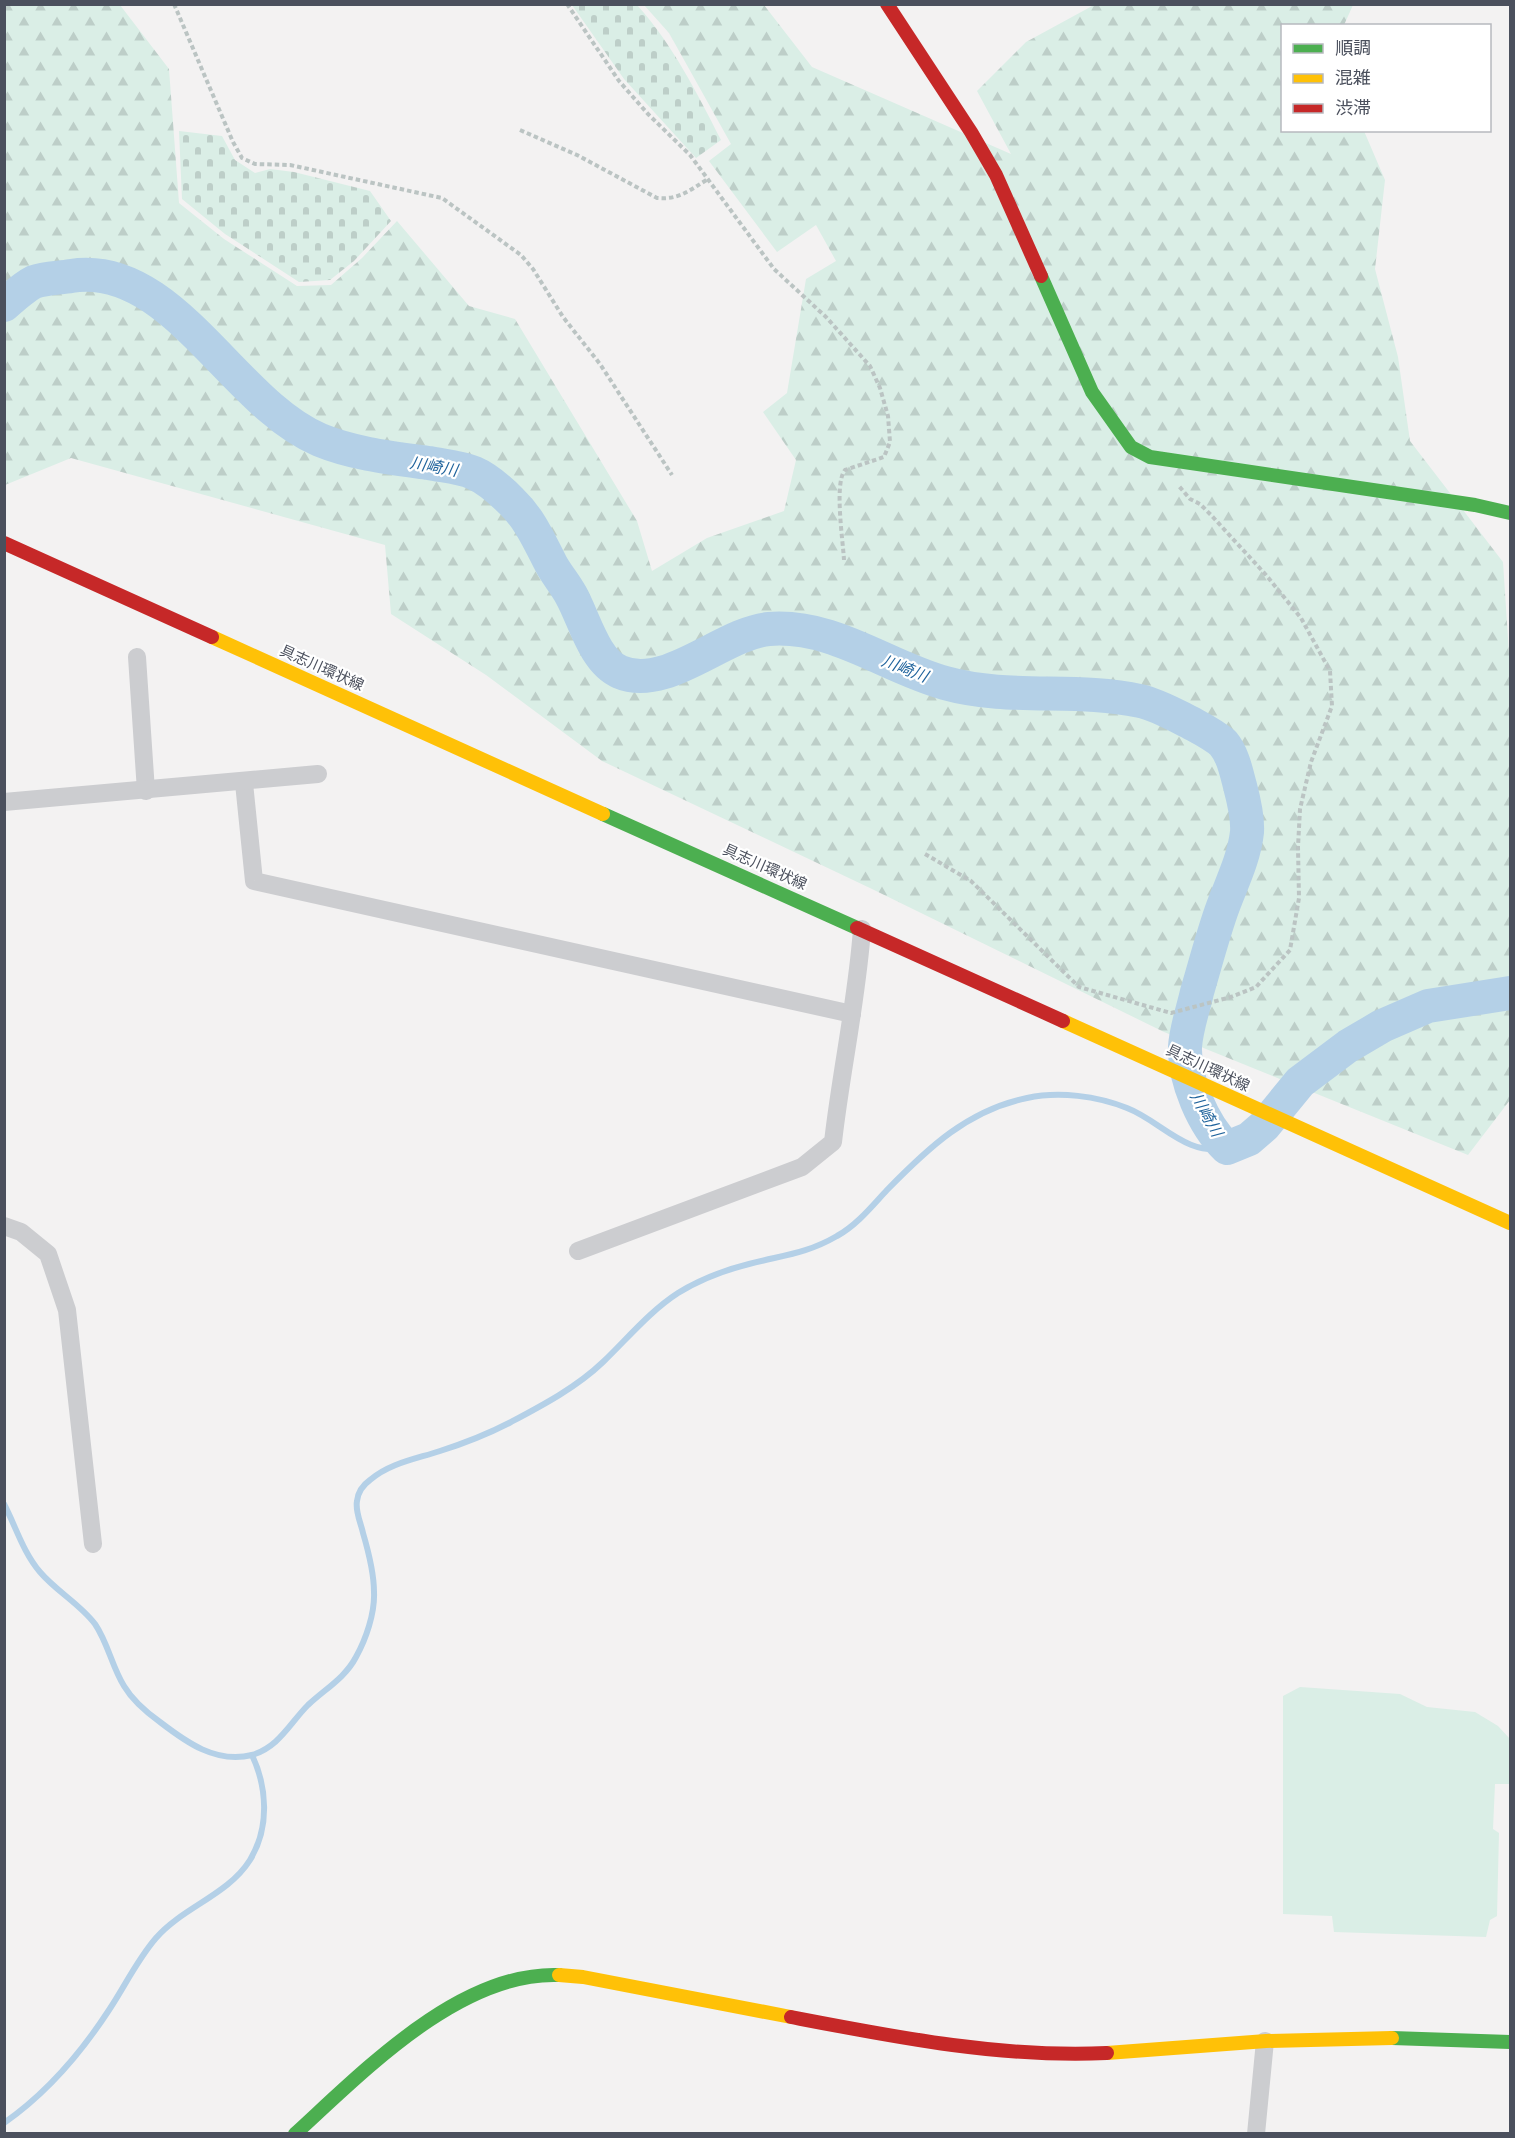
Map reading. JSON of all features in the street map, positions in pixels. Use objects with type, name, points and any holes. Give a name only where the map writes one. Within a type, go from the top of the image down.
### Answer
[{"type":"street","points":[[887,4],[963,117],[996,175],[1092,392],[1131,447],[1150,457],[1169,461],[1338,484],[1475,505],[1510,513]]},
{"type":"street","name":"具志川環状線","points":[[6,549],[862,929],[1510,1223]]},
{"type":"street","points":[[137,657],[146,791]]},
{"type":"street","points":[[4,802],[244,783],[318,774]]},
{"type":"street","points":[[244,783],[254,881],[852,1014]]},
{"type":"street","points":[[578,1251],[802,1167],[833,1142],[862,929]]},
{"type":"street","points":[[4,1226],[21,1232],[48,1254],[67,1310],[93,1544]]},
{"type":"street","points":[[295,2133],[424,2023],[454,2004],[486,1989],[544,1975],[583,1977],[906,2038],[984,2049],[1049,2054],[1104,2054],[1265,2041],[1437,2038],[1510,2042]]},
{"type":"street","points":[[1256,2133],[1265,2041]]},
{"type":"path","points":[[174,4],[215,102],[242,158],[255,164],[290,165],[442,198],[520,255],[533,269],[563,317],[600,364],[672,476]]},
{"type":"path","points":[[567,4],[619,81],[648,114],[690,155],[774,269],[826,316],[870,366],[888,416],[890,442],[884,457],[845,471],[841,475],[844,560]]},
{"type":"path","points":[[520,130],[577,155],[657,198],[671,199],[708,179]]},
{"type":"path","points":[[925,854],[971,881],[1079,987],[1171,1013],[1231,997],[1256,987],[1290,950],[1299,898],[1300,810],[1311,762],[1332,706],[1330,671],[1301,618],[1211,514],[1183,492],[1174,478],[1169,461]]},
{"type":"green space","points":[[5,5],[120,5],[169,69],[179,203],[224,239],[297,286],[331,285],[362,258],[397,221],[469,306],[515,319],[637,521],[652,571],[707,538],[784,511],[796,460],[763,412],[787,393],[806,279],[836,261],[816,225],[777,252],[709,161],[731,144],[669,33],[644,5],[764,5],[812,67],[1011,154],[977,91],[1026,42],[1094,5],[1353,5],[1344,24],[1281,24],[1281,132],[1364,132],[1385,180],[1375,269],[1398,357],[1410,441],[1503,562],[1510,669],[1510,1100],[1468,1155],[1164,1032],[872,889],[602,761],[486,675],[391,614],[385,545],[71,458],[5,485]]},
{"type":"green space","points":[[572,5],[637,5],[673,53],[721,140],[696,158],[624,79]]},
{"type":"green space","points":[[179,131],[222,136],[235,160],[255,173],[270,169],[294,172],[370,191],[391,221],[354,261],[330,280],[299,282],[225,234],[182,199]]},
{"type":"green space","points":[[1300,1687],[1400,1694],[1427,1707],[1475,1712],[1498,1726],[1510,1739],[1510,1784],[1495,1784],[1493,1829],[1499,1833],[1497,1916],[1490,1920],[1486,1937],[1334,1932],[1332,1916],[1283,1914],[1283,1696]]},
{"type":"waterway","name":"川崎川","points":[[4,305],[34,282],[71,276],[107,277],[140,290],[171,311],[259,397],[288,422],[320,440],[360,452],[458,468],[484,478],[503,493],[524,515],[553,568],[571,595],[596,649],[603,659],[620,672],[638,676],[656,674],[694,660],[751,633],[769,629],[793,629],[838,640],[923,676],[969,688],[1018,693],[1092,695],[1140,701],[1166,710],[1216,737],[1223,743],[1234,763],[1245,809],[1247,832],[1240,863],[1221,912],[1197,992],[1185,1047],[1188,1073],[1197,1101],[1210,1127],[1227,1148],[1249,1139],[1264,1126],[1300,1082],[1348,1046],[1382,1026],[1428,1006],[1510,993]]},
{"type":"waterway","points":[[4,1504],[34,1564],[46,1579],[95,1624],[120,1679],[140,1706],[180,1737],[202,1749],[226,1756],[252,1755],[277,1740],[308,1705],[340,1677],[356,1657],[369,1626],[374,1600],[370,1562],[357,1513],[358,1498],[367,1482],[386,1469],[485,1434],[559,1395],[593,1371],[658,1308],[695,1284],[740,1266],[804,1250],[844,1232],[858,1221],[902,1174],[950,1133],[968,1121],[1006,1104],[1027,1098],[1052,1095],[1103,1100],[1139,1114],[1186,1143],[1212,1149],[1227,1148]]},
{"type":"waterway","points":[[4,2123],[35,2099],[75,2057],[156,1938],[179,1918],[230,1883],[250,1860],[261,1834],[264,1807],[261,1780],[252,1755]]},
{"type":"traffic: fast","points":[[1041,276],[1092,392],[1131,447],[1150,457],[1475,505],[1510,513]]},
{"type":"traffic: fast","points":[[603,814],[857,928]]},
{"type":"traffic: fast","points":[[295,2134],[382,2055],[450,2007],[486,1989],[522,1978],[559,1975]]},
{"type":"traffic: fast","points":[[1392,2038],[1510,2042]]},
{"type":"traffic: slow","points":[[212,637],[603,814]]},
{"type":"traffic: slow","points":[[1063,1021],[1510,1223]]},
{"type":"traffic: slow","points":[[559,1975],[583,1977],[791,2017]]},
{"type":"traffic: slow","points":[[1107,2053],[1266,2041],[1392,2038]]},
{"type":"traffic: jam","points":[[887,4],[971,132],[996,175],[1041,276]]},
{"type":"traffic: jam","points":[[4,543],[212,637]]},
{"type":"traffic: jam","points":[[857,928],[1063,1021]]},
{"type":"traffic: jam","points":[[791,2017],[908,2038],[987,2049],[1067,2054],[1107,2053]]}]
